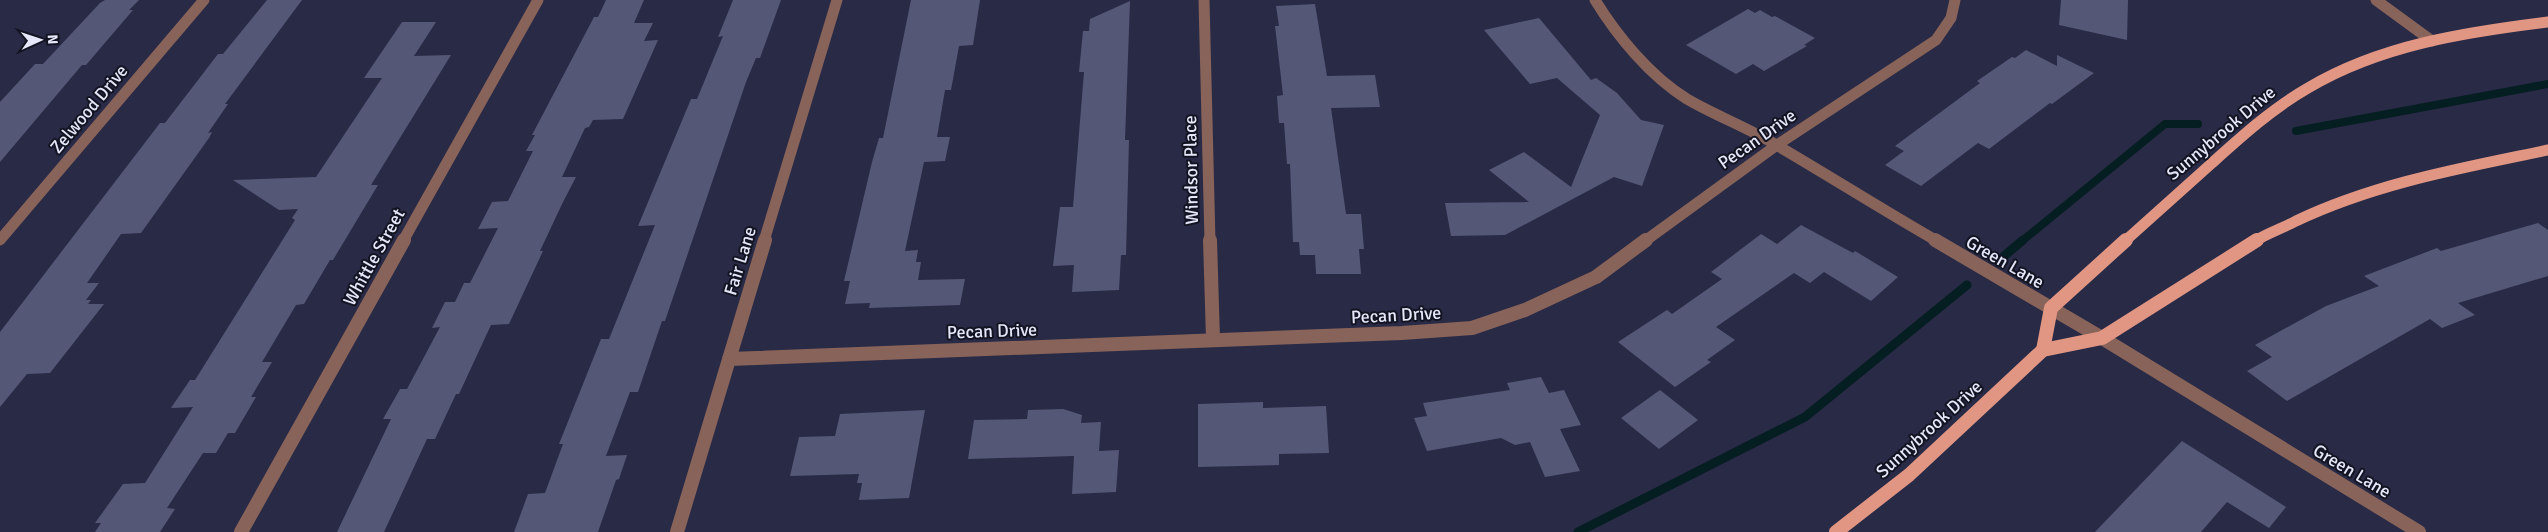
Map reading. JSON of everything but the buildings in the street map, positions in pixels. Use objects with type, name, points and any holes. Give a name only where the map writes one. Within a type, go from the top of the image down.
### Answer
[{"type":"main road","name":"Sunnybrook Drive","points":[[2051,308],[2255,125],[2293,96],[2354,65],[2432,41],[2548,22]]},
{"type":"main road","points":[[2051,308],[2043,350],[2102,338],[2261,238],[2316,212],[2362,194],[2422,176],[2548,150]]},
{"type":"main road","name":"Sunnybrook Drive","points":[[1836,532],[1909,475],[2043,350]]},
{"type":"street","name":"Zelwood Drive","points":[[0,240],[204,0]]},
{"type":"street","name":"Whittle Street","points":[[241,532],[538,0]]},
{"type":"street","name":"Fair Lane","points":[[677,532],[837,0]]},
{"type":"street","name":"Windsor Place","points":[[1204,0],[1213,339]]},
{"type":"street","name":"Green Lane","points":[[1595,0],[1611,26],[1646,65],[1686,98],[1777,145],[1828,178],[2102,338],[2419,532]]},
{"type":"street","name":"Pecan Drive","points":[[729,359],[1472,328],[1525,310],[1596,277],[1777,145],[1936,40],[1951,18],[1955,0]]},
{"type":"street","points":[[2376,0],[2432,41]]},
{"type":"waterway","points":[[2296,131],[2548,84]]},
{"type":"waterway","points":[[2022,241],[2165,124],[2198,124]]},
{"type":"waterway","points":[[2003,257],[2023,240]]},
{"type":"waterway","points":[[1578,532],[1805,417],[1967,285]]}]
